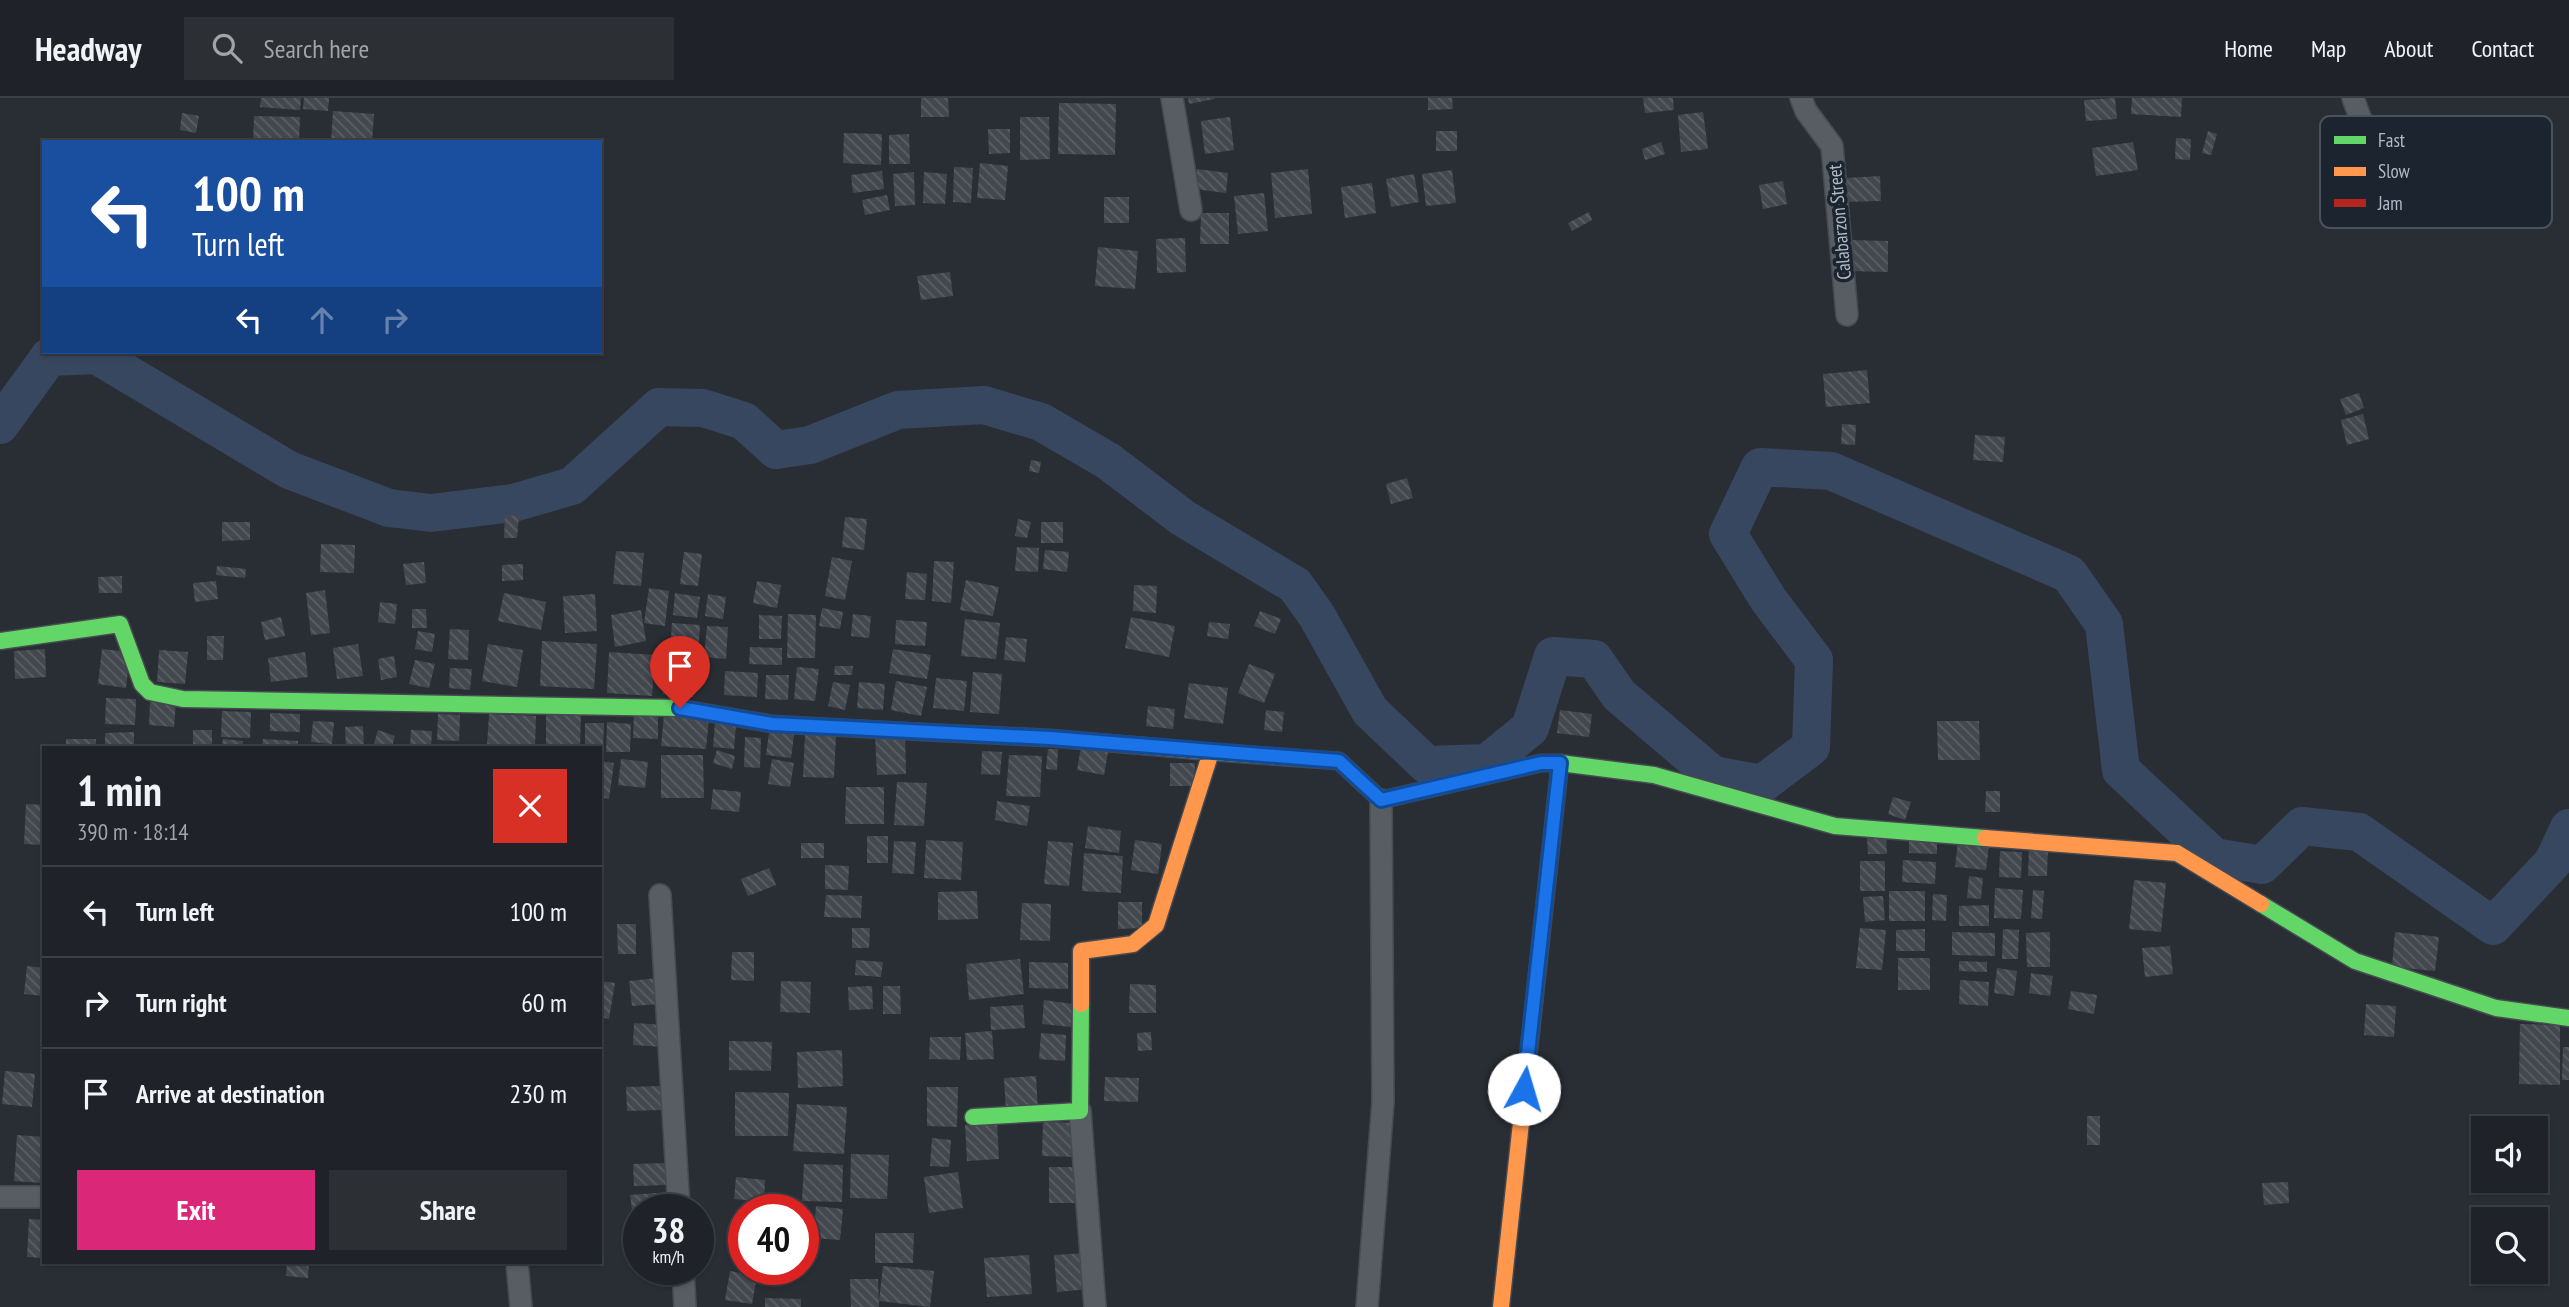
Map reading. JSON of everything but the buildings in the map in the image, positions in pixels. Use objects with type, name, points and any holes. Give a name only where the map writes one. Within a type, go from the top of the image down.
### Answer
[{"type":"street","points":[[1172,98],[1191,210]]},
{"type":"street","name":"Calabarzon Street","points":[[1801,98],[1806,111],[1832,146],[1847,315]]},
{"type":"street","points":[[2353,98],[2360,116]]},
{"type":"street","points":[[0,642],[120,624],[142,684],[150,692],[183,699],[680,708],[772,724],[1050,738],[1339,761],[1381,800],[1383,1102],[1367,1307]]},
{"type":"street","points":[[1095,1307],[1080,1111],[1081,951],[1133,944],[1156,925],[1211,752]]},
{"type":"street","points":[[1381,800],[1541,763],[1560,763],[1654,775],[1835,826],[2177,853],[2355,961],[2496,1008],[2569,1018]]},
{"type":"street","points":[[1501,1307],[1560,763]]},
{"type":"street","points":[[660,895],[678,1194]]},
{"type":"street","points":[[973,1117],[1080,1111]]},
{"type":"street","points":[[0,1197],[42,1197]]},
{"type":"street","points":[[517,1264],[521,1307]]},
{"type":"street","points":[[684,1285],[685,1307]]},
{"type":"waterway","points":[[0,425],[49,357],[96,355],[289,470],[389,508],[431,513],[513,503],[572,486],[659,407],[703,408],[744,421],[776,450],[810,445],[898,410],[984,405],[1041,422],[1108,461],[1183,518],[1295,585],[1317,616],[1370,711],[1427,765],[1487,763],[1530,728],[1553,656],[1594,659],[1619,695],[1713,775],[1762,784],[1811,747],[1814,660],[1768,599],[1728,534],[1760,467],[1831,471],[2069,574],[2104,624],[2121,770],[2214,857],[2262,865],[2302,826],[2359,832],[2493,926],[2553,862],[2569,828]]},
{"type":"traffic: fast","points":[[0,641],[120,624],[142,684],[150,692],[183,699],[680,708],[772,724],[903,731]]},
{"type":"traffic: fast","points":[[1211,752],[1339,761],[1381,800],[1541,763],[1560,763],[1654,775],[1835,826],[1985,838]]},
{"type":"traffic: fast","points":[[2261,904],[2355,961],[2496,1008],[2569,1018]]},
{"type":"traffic: fast","points":[[973,1117],[1080,1111],[1081,1004]]},
{"type":"traffic: slow","points":[[1081,1004],[1081,951],[1133,944],[1156,925],[1211,752],[1143,746]]},
{"type":"traffic: slow","points":[[1501,1307],[1560,763]]},
{"type":"traffic: slow","points":[[1985,838],[2177,853],[2261,904]]},
{"type":"traffic: jam","points":[[903,731],[1050,738],[1143,746]]},
{"type":"route","points":[[680,708],[772,724],[1050,738],[1339,761],[1381,800],[1541,763],[1560,763],[1524,1089]]}]
